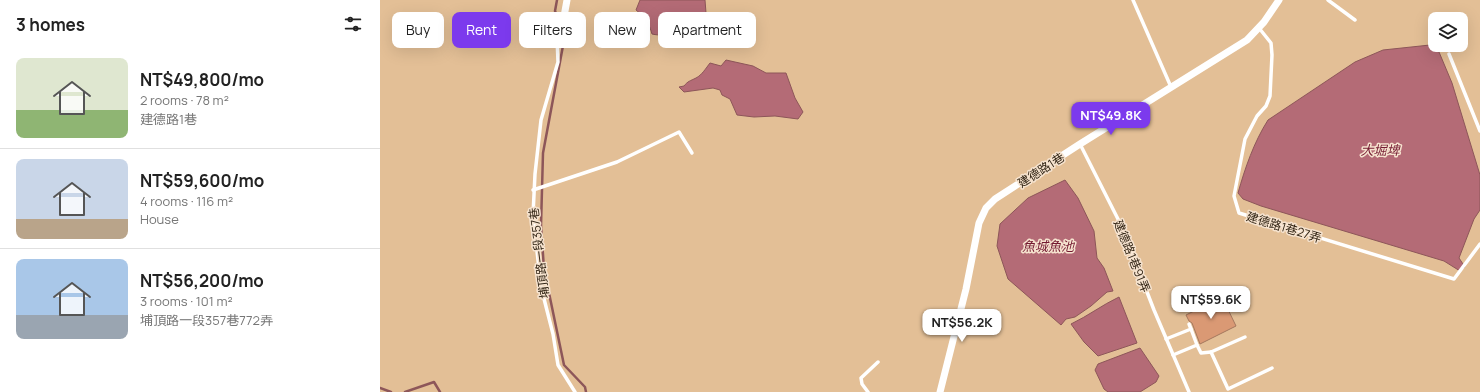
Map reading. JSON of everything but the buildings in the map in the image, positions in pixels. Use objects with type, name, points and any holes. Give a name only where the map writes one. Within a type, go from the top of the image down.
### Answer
[{"type":"street","name":"建德路1巷","points":[[940,392],[966,289],[979,223],[986,208],[995,199],[1080,144],[1247,40],[1259,28],[1279,0]]},
{"type":"street","points":[[564,12],[565,1]]},
{"type":"lane","points":[[1133,0],[1171,88]]},
{"type":"lane","points":[[1328,0],[1355,20]]},
{"type":"lane","name":"建德路1巷27弄","points":[[1259,28],[1271,43],[1272,55],[1270,96],[1266,106],[1257,116],[1245,139],[1234,196],[1239,213],[1454,279],[1480,244]]},
{"type":"lane","name":"埔頂路一段357巷","points":[[557,48],[558,62],[541,120],[533,215],[542,287],[553,334],[558,365],[575,392]]},
{"type":"lane","points":[[1449,54],[1480,131]]},
{"type":"lane","points":[[534,190],[617,162],[679,132],[692,154]]},
{"type":"lane","name":"建德路1巷91弄","points":[[1080,144],[1121,226],[1189,392]]},
{"type":"lane","points":[[1189,324],[1201,352],[1212,352],[1245,337]]},
{"type":"lane","points":[[1166,339],[1191,329]]},
{"type":"lane","points":[[1173,355],[1197,345]]},
{"type":"lane","points":[[1212,352],[1228,389],[1272,368]]},
{"type":"lane","points":[[868,392],[862,384],[861,378],[878,362]]},
{"type":"water","points":[[640,0],[705,0],[706,12],[658,12],[658,35],[652,34],[650,27],[650,12],[638,12],[636,10]]},
{"type":"water","name":"大堀埤","points":[[1428,45],[1428,52],[1439,52],[1452,83],[1480,175],[1480,210],[1474,219],[1459,258],[1465,267],[1460,271],[1444,261],[1261,206],[1243,199],[1238,193],[1250,155],[1268,120],[1355,62],[1383,50]]},
{"type":"water","points":[[726,60],[753,66],[766,73],[786,73],[795,98],[803,112],[798,119],[775,116],[754,117],[737,115],[730,99],[722,95],[720,90],[713,88],[684,92],[679,87],[684,86],[688,82],[698,77],[710,63],[721,66]]},
{"type":"water","name":"魚城魚池","points":[[1065,180],[1078,198],[1094,231],[1097,258],[1104,268],[1113,291],[1107,292],[1091,306],[1075,317],[1066,319],[1061,325],[1008,279],[997,246],[1000,224],[1028,198]]},
{"type":"water","points":[[1119,297],[1137,343],[1098,356],[1084,342],[1071,324]]},
{"type":"water","points":[[1140,348],[1159,376],[1156,382],[1140,392],[1108,392],[1104,389],[1095,370],[1098,364]]},
{"type":"waterway","points":[[555,12],[557,0]]},
{"type":"waterway","points":[[563,48],[543,153],[541,226],[544,269],[564,365],[585,387],[586,392]]},
{"type":"waterway","points":[[405,392],[434,382],[440,392]]},
{"type":"waterway","points":[[380,388],[391,392]]}]
